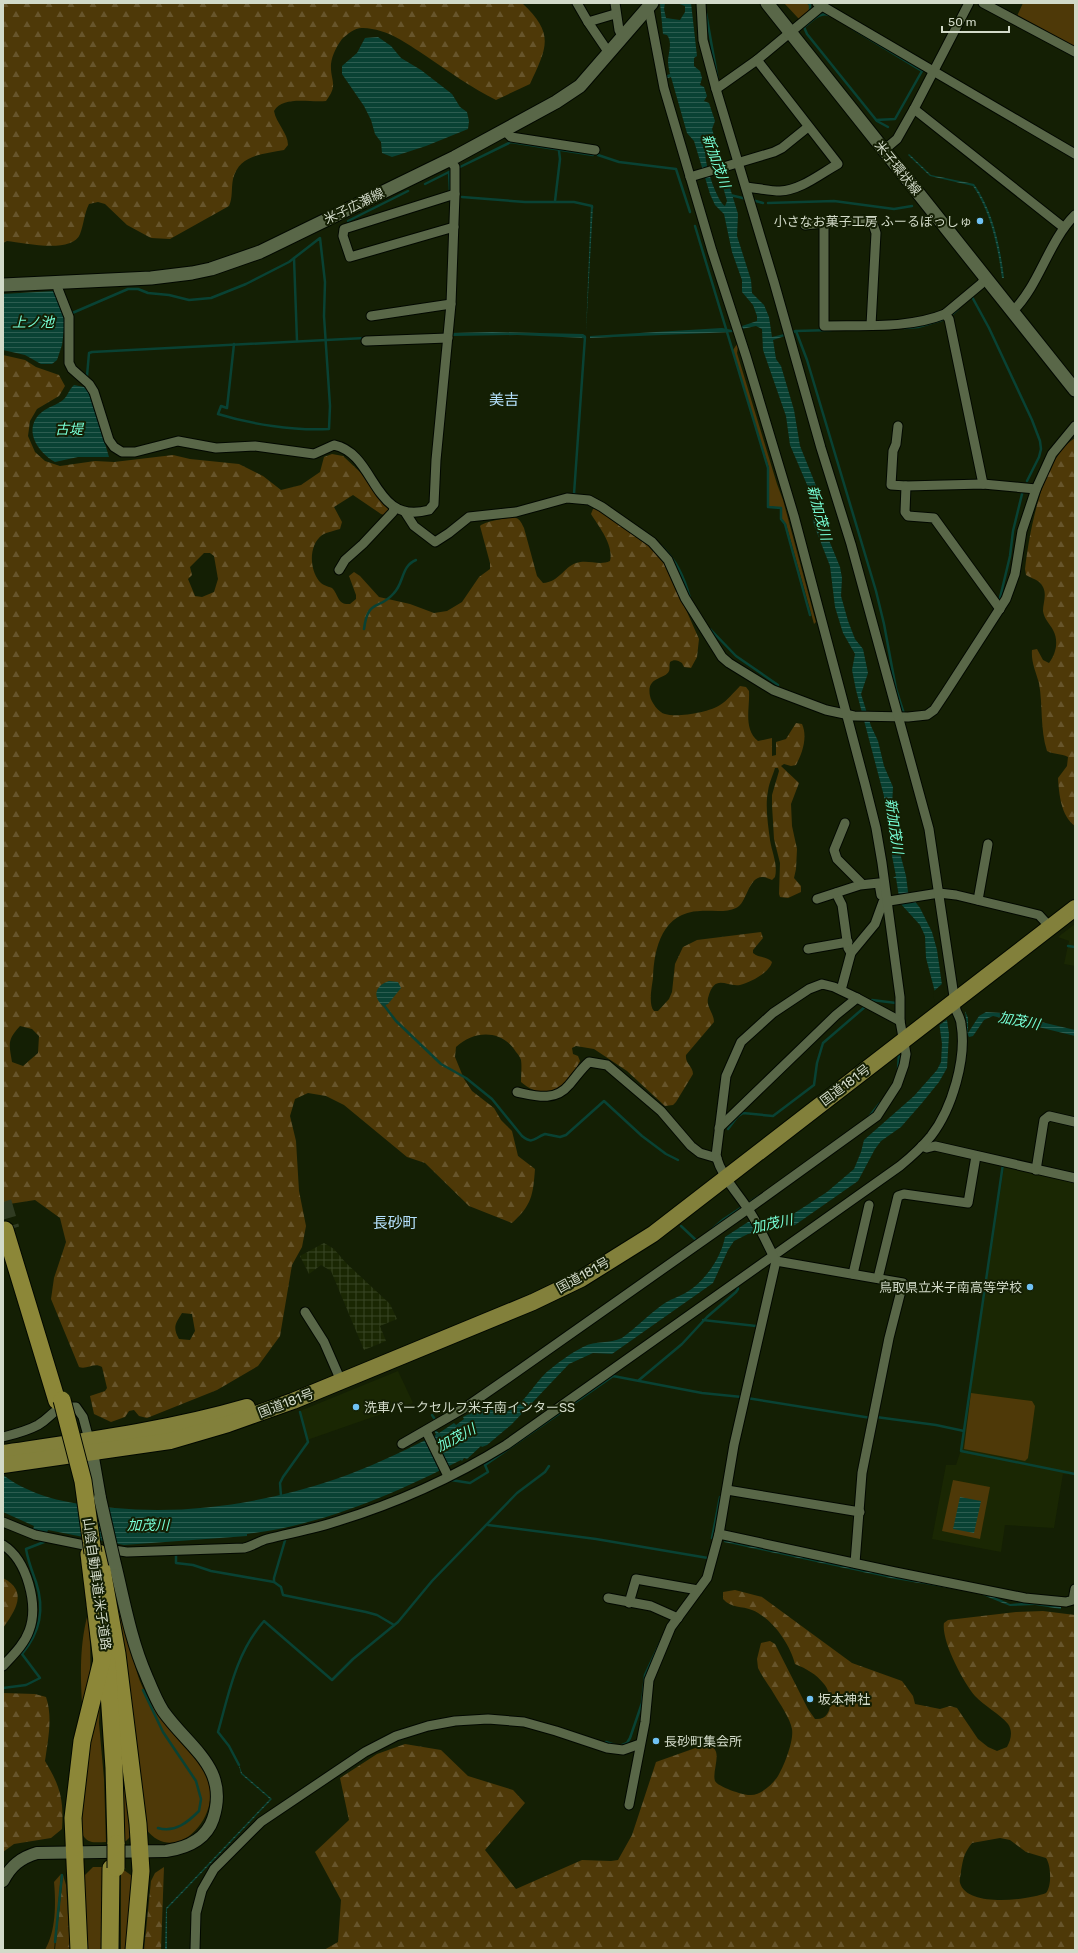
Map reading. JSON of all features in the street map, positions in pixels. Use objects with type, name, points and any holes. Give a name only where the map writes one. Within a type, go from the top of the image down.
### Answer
[{"type":"highway","name":"国道181号","points":[[7,1459],[90,1445],[170,1441],[242,1419],[339,1378],[533,1302],[581,1279],[653,1234],[721,1168],[902,1032],[952,998],[1047,924],[1075,897]]},
{"type":"highway","name":"国道181号","points":[[1047,924],[1075,908]]},
{"type":"highway","name":"山陰自動車道;米子道路","points":[[8,1230],[83,1481],[94,1553],[107,1659],[114,1768],[114,1844],[110,1950]]},
{"type":"highway","name":"山陰自動車道;米子道路","points":[[60,1400],[94,1553],[114,1844]]},
{"type":"highway","points":[[94,1553],[117,1654],[141,1852],[140,1890],[134,1950]]},
{"type":"highway","points":[[79,1950],[73,1818],[82,1741],[102,1660]]},
{"type":"highway","name":"山陰自動車道;米子道路","points":[[113,1868],[115,1950]]},
{"type":"main road","name":"米子環状線","points":[[766,3],[1075,390]]},
{"type":"main road","name":"米子広瀬線","points":[[3,285],[151,278],[192,274],[260,252],[449,160],[556,102],[580,86],[623,38],[650,4]]},
{"type":"street","points":[[577,3],[609,53]]},
{"type":"street","points":[[614,3],[615,14],[623,38]]},
{"type":"street","points":[[3,1522],[50,1539],[127,1552],[201,1548],[231,1549],[250,1546],[266,1539],[288,1535],[337,1521],[384,1505],[425,1488],[447,1474],[476,1464],[506,1445],[900,1166],[931,1136],[942,1118],[958,1075],[962,1048],[962,1032],[961,1023],[952,998],[929,829],[895,717],[851,544],[821,448],[746,187],[716,89],[703,40],[701,3]]},
{"type":"street","points":[[884,150],[896,139],[914,109],[969,3]]},
{"type":"street","points":[[983,3],[1075,52]]},
{"type":"street","points":[[402,1444],[428,1435],[704,1239],[749,1211],[877,1116],[897,1085],[906,1054],[902,1032],[900,997],[876,828],[851,715],[794,516],[692,176],[664,88],[650,4]]},
{"type":"street","points":[[716,89],[790,34],[820,4],[1075,154]]},
{"type":"street","points":[[588,22],[615,14]]},
{"type":"street","points":[[746,187],[778,191],[788,190],[798,187],[838,164],[757,60]]},
{"type":"street","points":[[914,109],[1063,227]]},
{"type":"street","points":[[692,176],[738,163],[782,148],[808,127]]},
{"type":"street","points":[[504,131],[511,137],[595,150]]},
{"type":"street","points":[[57,282],[58,289],[69,317],[68,363],[72,369],[89,384],[94,392],[107,435],[111,445],[116,450],[122,452],[135,452],[178,441],[216,448],[255,446],[314,454],[330,446],[338,446],[357,460],[394,508],[406,512],[429,510],[434,504],[436,460],[451,304],[456,194],[455,167],[449,160]]},
{"type":"street","points":[[454,227],[350,257],[344,236],[344,229],[456,194]]},
{"type":"street","points":[[1012,311],[1027,293],[1063,227],[1075,214]]},
{"type":"street","points":[[805,225],[866,220],[873,224],[876,233],[871,325]]},
{"type":"street","points":[[824,223],[824,326],[871,325],[928,321],[946,314],[981,284],[986,277]]},
{"type":"street","points":[[371,316],[451,304]]},
{"type":"street","points":[[946,314],[949,319],[983,484]]},
{"type":"street","points":[[366,341],[448,338]]},
{"type":"street","points":[[898,426],[896,444],[892,450],[891,485],[983,484],[1036,489]]},
{"type":"street","points":[[406,512],[414,526],[435,542],[449,533],[468,517],[516,512],[567,498],[577,498],[595,503],[652,542],[668,560],[687,603],[719,654],[729,664],[773,690],[826,710],[851,715],[895,717],[921,716],[934,710],[1006,599],[1015,574],[1022,531],[1036,489],[1052,454],[1075,426]]},
{"type":"street","points":[[906,486],[905,512],[908,516],[934,518],[1000,609]]},
{"type":"street","points":[[339,570],[345,560],[363,544],[393,512],[394,508]]},
{"type":"street","points":[[845,823],[834,850],[838,859],[862,884]]},
{"type":"street","points":[[978,900],[988,844]]},
{"type":"street","points":[[817,899],[862,884],[879,883],[887,902]]},
{"type":"street","points":[[836,893],[842,905],[851,953]]},
{"type":"street","points":[[887,902],[937,894],[956,895],[1039,915],[1047,924]]},
{"type":"street","points":[[841,990],[851,953],[875,924],[887,902]]},
{"type":"street","points":[[808,949],[848,942]]},
{"type":"street","points":[[721,1168],[719,1128],[726,1076],[737,1049],[745,1037],[773,1013],[809,989],[822,984],[841,990],[857,998],[902,1032]]},
{"type":"street","points":[[719,1128],[836,1015],[857,998]]},
{"type":"street","points":[[517,1092],[538,1096],[558,1095],[569,1086],[589,1062],[599,1062],[607,1065],[660,1111],[691,1146],[721,1168],[749,1211],[774,1256],[734,1445],[719,1534],[707,1578],[671,1628],[648,1680],[645,1722],[629,1805]]},
{"type":"street","points":[[1036,1170],[1044,1120],[1049,1116],[1075,1122]]},
{"type":"street","points":[[922,1146],[926,1148],[935,1146],[1075,1178]]},
{"type":"street","points":[[878,1278],[898,1196],[904,1194],[968,1203],[976,1156]]},
{"type":"street","points":[[853,1274],[869,1205]]},
{"type":"street","points":[[774,1256],[853,1274],[903,1283],[889,1338],[862,1473],[855,1563]]},
{"type":"street","points":[[305,1312],[324,1342],[339,1378]]},
{"type":"street","points":[[3,1437],[20,1433],[40,1424],[53,1412],[63,1407],[76,1407],[83,1417],[115,1564],[145,1674],[162,1710],[206,1763],[217,1783],[218,1798],[212,1822],[208,1831],[197,1841],[182,1849],[141,1852],[52,1852],[25,1857],[12,1867],[3,1882]]},
{"type":"street","points":[[428,1435],[447,1474]]},
{"type":"street","points":[[727,1490],[860,1512]]},
{"type":"street","points":[[719,1534],[1025,1598],[1066,1602],[1073,1600],[1075,1589]]},
{"type":"street","points":[[3,1545],[15,1555],[27,1575],[32,1617],[29,1632],[25,1640],[3,1666]]},
{"type":"street","points":[[629,1603],[636,1579],[698,1590]]},
{"type":"street","points":[[608,1598],[651,1606],[678,1618]]},
{"type":"street","points":[[195,1950],[196,1913],[202,1890],[214,1869],[261,1822],[365,1752],[396,1736],[428,1726],[455,1721],[488,1719],[524,1722],[607,1748],[623,1750],[640,1744]]},
{"type":"shaded area","points":[[1075,924],[1075,966],[1064,964],[1069,941],[1058,937]]},
{"type":"shaded area","name":"鳥取県立米子南高等学校","points":[[1004,1167],[1075,1181],[1075,1475],[1063,1474],[1054,1528],[1005,1525],[1001,1552],[932,1539],[946,1465],[956,1465],[961,1450]]},
{"type":"shaded area","points":[[324,1243],[334,1249],[346,1263],[390,1304],[397,1319],[380,1326],[386,1341],[364,1350],[331,1271],[321,1265],[309,1274],[300,1256]]},
{"type":"shaded area","name":"洗車パークセルフ米子南インターSS","points":[[398,1371],[413,1403],[307,1440],[300,1411]]},
{"type":"green space","points":[[3,3],[522,3],[540,24],[544,32],[545,41],[541,60],[530,84],[496,100],[469,85],[411,46],[389,34],[372,29],[357,29],[342,39],[332,57],[331,70],[333,86],[326,101],[290,101],[278,106],[274,111],[286,136],[288,145],[284,150],[261,154],[246,160],[241,164],[233,179],[229,206],[170,239],[151,238],[127,225],[105,204],[98,202],[89,204],[80,234],[75,240],[68,244],[47,246],[7,241],[3,243]]},
{"type":"green space","points":[[784,3],[806,3],[809,5],[810,11],[799,19]]},
{"type":"green space","points":[[1023,3],[1075,3],[1075,47],[1017,16]]},
{"type":"green space","points":[[739,341],[737,353],[783,500],[816,622],[814,624],[786,524],[782,519],[781,508],[769,506],[769,468],[733,354],[733,350]]},
{"type":"green space","points":[[3,355],[25,360],[36,367],[59,375],[65,386],[59,396],[37,409],[30,421],[28,436],[35,452],[45,461],[60,466],[95,461],[114,462],[173,455],[190,459],[239,464],[263,476],[281,490],[301,485],[320,472],[324,457],[332,454],[343,456],[360,472],[389,510],[384,515],[381,514],[353,495],[334,507],[342,522],[340,529],[322,535],[315,545],[312,563],[316,576],[322,584],[332,588],[340,601],[346,604],[350,604],[356,599],[349,576],[354,572],[360,576],[379,597],[410,604],[434,613],[447,611],[462,602],[479,577],[490,569],[490,563],[480,526],[491,521],[503,519],[516,518],[521,522],[537,576],[543,583],[557,578],[576,563],[602,563],[610,561],[611,555],[608,543],[602,530],[591,514],[593,509],[596,508],[657,552],[664,560],[699,639],[697,657],[691,668],[684,667],[682,663],[674,660],[670,662],[667,674],[656,679],[651,685],[650,696],[658,709],[663,713],[670,715],[685,715],[709,710],[723,703],[740,686],[746,687],[749,691],[748,718],[750,731],[758,741],[772,738],[772,756],[776,755],[776,742],[786,739],[796,723],[802,724],[804,729],[804,740],[802,751],[796,765],[791,766],[784,764],[781,766],[799,783],[791,804],[792,826],[797,849],[794,878],[801,886],[801,892],[788,898],[780,897],[779,894],[780,863],[774,839],[772,805],[772,795],[779,771],[778,768],[775,768],[767,797],[767,816],[775,863],[775,877],[772,880],[763,877],[754,881],[740,905],[732,910],[700,911],[687,913],[677,918],[669,924],[659,943],[654,966],[651,995],[651,1004],[654,1011],[658,1011],[669,999],[672,992],[675,964],[683,947],[697,940],[761,932],[763,938],[753,950],[753,953],[772,962],[768,970],[749,982],[740,985],[717,983],[711,990],[708,1001],[714,1022],[686,1055],[693,1074],[673,1105],[665,1106],[627,1071],[594,1049],[576,1046],[572,1048],[573,1054],[578,1056],[580,1061],[569,1079],[555,1090],[539,1092],[530,1089],[521,1082],[521,1059],[510,1044],[503,1039],[488,1034],[479,1035],[463,1041],[456,1047],[455,1057],[464,1079],[472,1091],[494,1108],[501,1120],[512,1131],[518,1156],[535,1169],[532,1193],[528,1205],[519,1217],[512,1223],[469,1206],[425,1163],[407,1157],[344,1105],[326,1096],[308,1093],[295,1099],[290,1116],[296,1141],[299,1191],[306,1226],[302,1247],[292,1265],[280,1336],[258,1366],[217,1390],[147,1418],[139,1416],[134,1410],[129,1411],[125,1417],[111,1422],[94,1414],[90,1396],[105,1391],[107,1388],[102,1367],[96,1365],[85,1368],[79,1367],[51,1299],[54,1278],[66,1242],[60,1218],[35,1200],[3,1205]],"holes":[[[204,553],[210,553],[214,556],[218,579],[214,592],[202,597],[195,596],[188,579],[192,575],[190,567]],[[20,1026],[32,1029],[39,1036],[38,1053],[23,1066],[12,1062],[10,1042]],[[182,1313],[192,1314],[195,1331],[190,1340],[179,1339],[175,1328]]]},
{"type":"green space","points":[[1075,438],[1075,826],[1070,822],[1064,811],[1059,791],[1058,778],[1067,766],[1068,757],[1047,751],[1042,726],[1039,683],[1032,659],[1032,650],[1037,649],[1043,660],[1049,663],[1055,652],[1056,639],[1043,611],[1045,596],[1043,587],[1037,581],[1026,575],[1025,569],[1034,517],[1046,479],[1054,462],[1064,448]]},
{"type":"green space","points":[[971,1393],[1032,1401],[1035,1406],[1028,1458],[1025,1461],[964,1449]]},
{"type":"green space","points":[[953,1480],[990,1487],[980,1539],[942,1531]]},
{"type":"green space","points":[[107,1551],[137,1674],[142,1686],[155,1710],[195,1756],[207,1777],[210,1789],[210,1802],[206,1815],[199,1826],[190,1835],[179,1841],[168,1843],[157,1839],[146,1829]]},
{"type":"green space","points":[[3,1578],[11,1583],[16,1589],[18,1595],[12,1615],[3,1628]]},
{"type":"green space","points":[[735,1590],[762,1597],[852,1663],[902,1681],[913,1696],[915,1704],[940,1709],[950,1706],[957,1708],[978,1739],[988,1747],[997,1751],[1007,1747],[1011,1736],[1010,1727],[1000,1716],[983,1703],[970,1690],[949,1650],[944,1630],[944,1623],[948,1620],[1016,1612],[1043,1611],[1075,1615],[1075,1950],[324,1950],[338,1942],[341,1900],[315,1852],[349,1820],[340,1778],[377,1754],[405,1744],[441,1750],[468,1776],[513,1790],[525,1803],[485,1850],[516,1889],[582,1860],[618,1860],[632,1835],[656,1762],[701,1746],[709,1746],[714,1749],[716,1753],[717,1758],[714,1776],[715,1781],[721,1786],[743,1794],[755,1795],[770,1786],[778,1776],[786,1760],[792,1740],[792,1729],[784,1711],[758,1668],[757,1659],[761,1643],[770,1641],[775,1644],[808,1709],[815,1719],[826,1716],[829,1711],[829,1694],[827,1688],[818,1677],[795,1664],[789,1648],[773,1625],[752,1610],[726,1602],[723,1599],[723,1592]],"holes":[[[1000,1838],[1010,1840],[1026,1852],[1046,1858],[1049,1865],[1050,1876],[1049,1886],[1046,1893],[1038,1896],[1013,1900],[999,1900],[974,1896],[965,1891],[960,1883],[962,1863],[964,1856],[972,1843]]]},
{"type":"green space","points":[[88,1613],[90,1680],[83,1721],[81,1654]]},
{"type":"green space","points":[[111,1647],[132,1835],[126,1841],[120,1843]]},
{"type":"green space","points":[[3,1693],[35,1694],[46,1697],[50,1721],[45,1761],[60,1793],[62,1829],[51,1838],[14,1844],[3,1852]]},
{"type":"green space","points":[[100,1702],[99,1723],[104,1779],[106,1842],[89,1841],[85,1838],[81,1829],[80,1813],[84,1773]]},
{"type":"green space","points":[[93,1867],[106,1867],[106,1950],[84,1950],[80,1880]]},
{"type":"green space","points":[[164,1867],[161,1950],[144,1950],[151,1881],[155,1873]]},
{"type":"green space","points":[[121,1868],[135,1878],[130,1950],[121,1950]]},
{"type":"green space","points":[[61,1874],[54,1950],[45,1950],[49,1943],[53,1926],[55,1908],[54,1882]]},
{"type":"green space","points":[[63,1875],[66,1885],[70,1950],[55,1950]]},
{"type":"water","points":[[660,3],[665,3],[664,9],[666,18],[680,20],[685,12],[685,6],[677,3],[691,3],[697,56],[694,58],[694,66],[700,71],[702,78],[700,85],[704,87],[707,96],[704,101],[709,103],[715,121],[712,129],[738,214],[737,236],[751,280],[752,293],[764,305],[769,317],[772,337],[784,334],[785,336],[773,340],[776,359],[781,366],[794,410],[800,446],[819,493],[824,528],[840,567],[842,578],[841,596],[848,621],[855,639],[863,649],[868,673],[861,694],[871,726],[878,741],[884,766],[893,787],[892,806],[897,813],[901,837],[901,857],[908,892],[920,908],[932,932],[937,950],[949,1034],[947,1068],[939,1082],[901,1127],[881,1141],[875,1149],[858,1181],[795,1225],[748,1234],[734,1241],[728,1250],[713,1283],[612,1354],[593,1353],[569,1364],[511,1425],[487,1445],[481,1446],[467,1459],[464,1458],[462,1461],[461,1460],[384,1496],[330,1516],[275,1530],[247,1534],[247,1536],[124,1545],[48,1530],[45,1537],[32,1533],[34,1526],[3,1512],[3,1475],[29,1490],[71,1503],[143,1510],[170,1510],[226,1505],[282,1495],[348,1475],[436,1435],[434,1429],[439,1433],[454,1423],[456,1425],[464,1419],[463,1417],[483,1407],[498,1412],[511,1410],[522,1401],[548,1371],[561,1361],[588,1345],[622,1338],[662,1305],[694,1287],[706,1275],[716,1261],[725,1237],[748,1222],[762,1219],[773,1221],[787,1218],[827,1192],[854,1169],[864,1140],[914,1096],[937,1070],[941,1062],[942,1044],[935,992],[926,958],[925,936],[920,925],[900,903],[896,878],[893,878],[896,876],[891,851],[889,819],[856,690],[852,670],[855,654],[843,633],[835,607],[830,566],[814,525],[808,487],[790,445],[786,416],[763,350],[762,329],[756,326],[742,329],[742,326],[757,321],[757,316],[753,305],[742,292],[742,280],[732,252],[724,214],[715,205],[710,194],[694,141],[687,133],[671,77],[665,79],[664,76],[670,74],[668,61],[670,41],[667,35],[663,34]],"holes":[[[706,150],[711,151],[715,159],[727,201],[725,206],[714,189],[708,170],[705,155]]]},
{"type":"water","points":[[378,37],[391,46],[401,58],[421,70],[452,94],[460,107],[467,112],[469,121],[468,129],[426,146],[392,157],[382,153],[381,142],[375,134],[371,120],[364,106],[342,74],[342,66],[357,53],[365,38]]},
{"type":"water","points":[[909,154],[931,175],[974,184],[981,194],[995,229],[1004,278],[1002,278],[996,242],[989,218],[985,207],[973,186],[930,176],[908,155]]},
{"type":"water","points":[[591,205],[593,205],[586,332]]},
{"type":"water","name":"上ノ池","points":[[54,291],[65,322],[62,345],[57,360],[52,364],[41,364],[25,355],[3,350],[3,294]]},
{"type":"water","points":[[722,328],[732,330],[733,332],[590,338],[590,336]]},
{"type":"water","points":[[492,332],[583,334],[586,336],[585,338],[517,335],[452,336],[452,333]]},
{"type":"water","name":"古堤","points":[[74,385],[84,387],[90,393],[109,457],[78,457],[55,462],[48,458],[34,439],[33,425],[36,418],[44,410],[63,400]]},
{"type":"water","points":[[389,981],[398,982],[401,988],[388,1004],[383,1006],[377,999],[376,995],[378,988]]},
{"type":"water","name":"加茂川","points":[[965,1011],[968,1018],[968,1033],[979,1016],[986,1012],[1003,1013],[1075,1030],[1075,1036],[993,1016],[984,1020],[973,1036],[969,1037],[967,1033],[966,1042],[964,1042],[967,1026]]},
{"type":"water","points":[[960,1497],[981,1501],[974,1533],[953,1529]]},
{"type":"water","points":[[724,1539],[895,1577],[984,1592],[1010,1604],[1034,1602],[1061,1607],[1061,1609],[1035,1605],[1010,1606],[978,1593],[895,1579],[724,1542]]},
{"type":"water","points":[[238,1762],[242,1773],[272,1799],[167,1909],[167,1950],[165,1950],[166,1908],[270,1799],[241,1774]]},
{"type":"pier","points":[[943,983],[948,1019],[938,1026],[933,992]]},
{"type":"waterway","points":[[808,3],[810,4],[810,11],[808,13]]},
{"type":"waterway","points":[[706,13],[718,81]]},
{"type":"waterway","points":[[829,15],[822,14],[804,27],[807,34],[877,121],[888,127]]},
{"type":"waterway","points":[[853,29],[922,71],[895,119],[876,120]]},
{"type":"waterway","points":[[458,168],[511,142],[593,155]]},
{"type":"waterway","points":[[555,201],[560,159],[559,151]]},
{"type":"waterway","points":[[598,155],[619,162],[676,169],[690,212]]},
{"type":"waterway","points":[[425,184],[453,170]]},
{"type":"waterway","points":[[449,172],[450,192]]},
{"type":"waterway","points":[[348,221],[408,191]]},
{"type":"waterway","points":[[730,195],[747,199]]},
{"type":"waterway","points":[[462,197],[525,202],[574,202],[592,206],[592,208]]},
{"type":"waterway","points":[[752,200],[763,203]]},
{"type":"waterway","points":[[768,203],[834,201],[894,209],[912,206]]},
{"type":"waterway","points":[[695,226],[768,468],[768,507],[781,508],[781,519],[785,524],[810,615]]},
{"type":"waterway","points":[[70,314],[128,289],[138,289],[148,293],[169,295],[189,300],[211,298],[246,284],[289,262],[320,238],[325,282],[324,316],[330,406],[329,429],[301,429],[272,426],[218,414],[221,406],[227,408],[234,344]]},
{"type":"waterway","points":[[294,258],[297,341]]},
{"type":"waterway","points":[[971,295],[989,328],[1032,420],[1040,441],[1041,449],[1039,457],[1027,481]]},
{"type":"waterway","points":[[950,316],[958,309]]},
{"type":"waterway","points":[[904,328],[918,327],[945,319]]},
{"type":"waterway","points":[[790,333],[796,331],[831,330]]},
{"type":"waterway","points":[[796,331],[807,360],[876,591],[884,624],[896,689],[904,714]]},
{"type":"waterway","points":[[577,495],[574,494],[585,337],[583,337]]},
{"type":"waterway","points":[[87,376],[89,353],[92,352],[365,338]]},
{"type":"waterway","points":[[999,602],[1023,490]]},
{"type":"waterway","points":[[661,546],[676,564],[690,598]]},
{"type":"waterway","points":[[364,629],[368,613],[371,609],[384,602],[394,593],[400,584],[405,570],[416,560]]},
{"type":"waterway","points":[[710,629],[736,656],[778,685]]},
{"type":"waterway","points":[[1068,946],[1075,947]]},
{"type":"waterway","points":[[870,1002],[872,1000],[896,1003]]},
{"type":"waterway","points":[[383,1004],[396,1021],[441,1064],[466,1078],[492,1099],[526,1139],[534,1140],[545,1134],[560,1137],[566,1135],[604,1101],[642,1136],[666,1154],[678,1160]]},
{"type":"waterway","points":[[728,1129],[737,1117],[743,1113],[773,1116],[814,1085],[817,1063],[823,1043],[866,1006]]},
{"type":"waterway","points":[[898,1069],[899,1053]]},
{"type":"waterway","points":[[868,1118],[880,1103]]},
{"type":"waterway","points":[[1003,1164],[961,1451],[1075,1474]]},
{"type":"waterway","points":[[711,1230],[724,1219],[759,1196]]},
{"type":"waterway","points":[[681,1226],[697,1241]]},
{"type":"waterway","points":[[639,1380],[682,1344],[707,1317],[736,1292],[738,1289],[737,1286]]},
{"type":"waterway","points":[[703,1320],[756,1326]]},
{"type":"waterway","points":[[451,1480],[470,1483],[488,1472],[485,1465],[613,1376],[702,1393],[742,1397]]},
{"type":"waterway","points":[[747,1398],[871,1418]]},
{"type":"waterway","points":[[281,1496],[280,1483],[308,1442],[300,1412]]},
{"type":"waterway","points":[[432,1415],[436,1421]]},
{"type":"waterway","points":[[876,1417],[936,1425],[964,1431]]},
{"type":"waterway","points":[[239,1765],[229,1746],[218,1732],[230,1688],[240,1660],[254,1633],[264,1621],[332,1680],[353,1659],[398,1622],[432,1581],[517,1493],[545,1472],[549,1466]]},
{"type":"waterway","points":[[712,1538],[720,1497]]},
{"type":"waterway","points":[[488,1525],[596,1539],[708,1558]]},
{"type":"waterway","points":[[286,1537],[274,1578],[274,1582],[281,1587],[283,1595],[366,1612],[377,1615],[394,1625]]},
{"type":"waterway","points":[[3,1688],[26,1685],[40,1678],[22,1654],[37,1629],[40,1611],[39,1592],[26,1549],[44,1542],[44,1539]]},
{"type":"waterway","points":[[176,1553],[176,1563],[193,1565],[211,1571],[274,1582]]},
{"type":"waterway","points":[[620,1746],[627,1743],[630,1738],[642,1703],[645,1675],[672,1617]]},
{"type":"waterway","points":[[143,1690],[163,1732],[196,1781],[201,1799],[199,1811],[186,1823],[176,1828],[158,1828]]},
{"type":"waterway","points":[[606,1742],[615,1745]]},
{"type":"waterway","points":[[55,1942],[62,1875]]},
{"type":"tunnel","points":[[3,1202],[11,1229]]},
{"type":"place","name":"小さなお菓子工房 ふーるぽっしゅ","points":[[980,221]]},
{"type":"place","name":"鳥取県立米子南高等学校","points":[[1030,1287]]},
{"type":"place","name":"洗車パークセルフ米子南インターSS","points":[[356,1407]]},
{"type":"place","name":"坂本神社","points":[[810,1699]]},
{"type":"place","name":"長砂町集会所","points":[[656,1741]]},
{"type":"district","name":"美吉","points":[[504,400]]},
{"type":"district","name":"長砂町","points":[[395,1223]]},
{"type":"water label","name":"新加茂川","points":[[716,161]]},
{"type":"water label","name":"新加茂川","points":[[819,513]]},
{"type":"water label","name":"新加茂川","points":[[894,826]]}]
